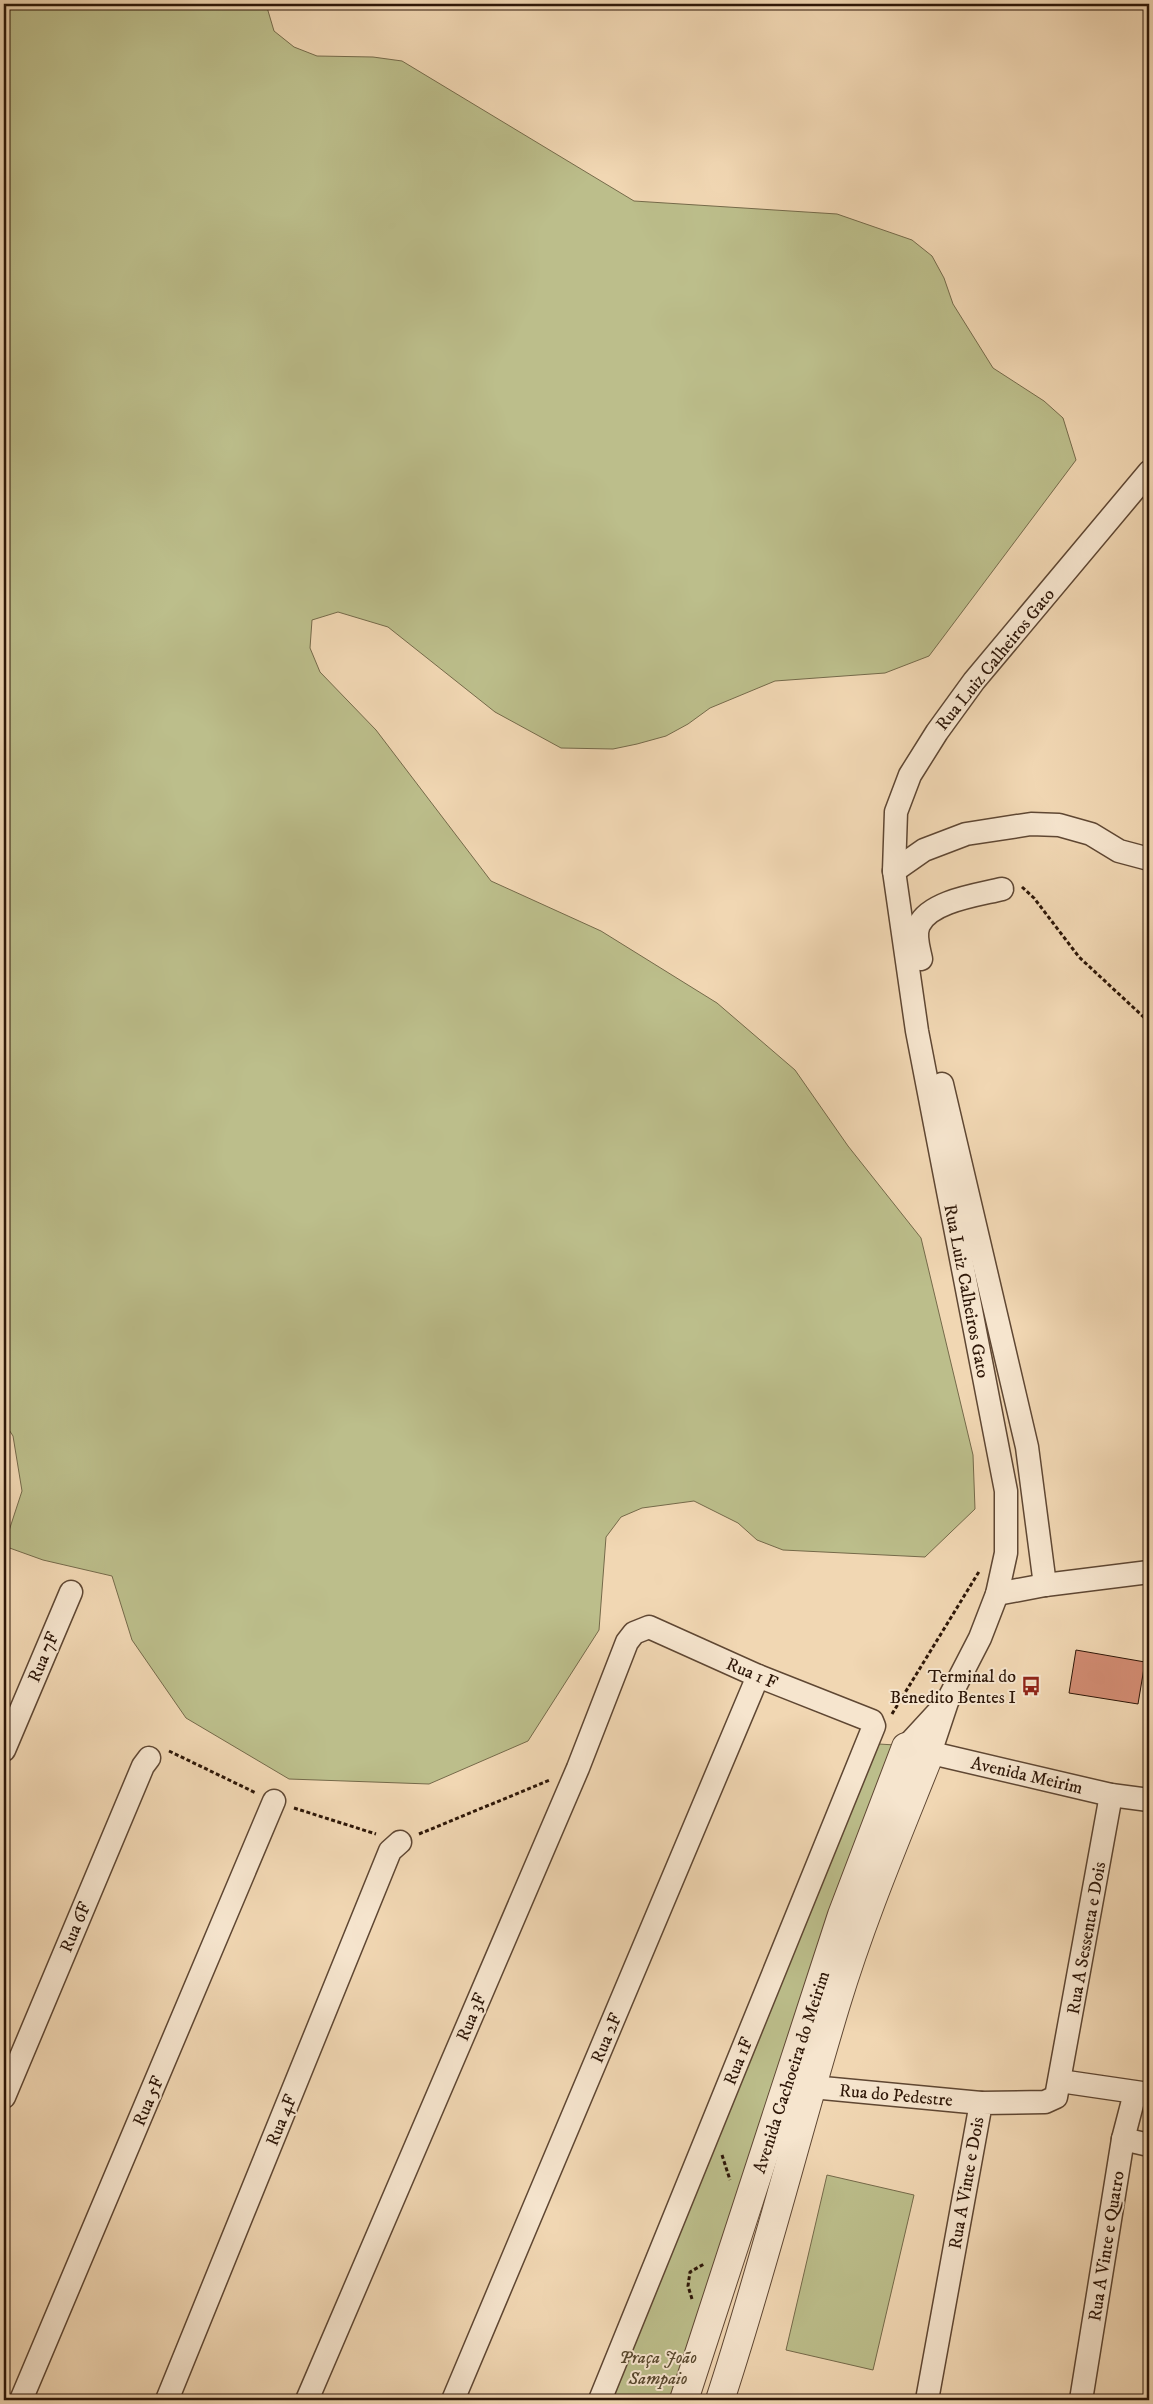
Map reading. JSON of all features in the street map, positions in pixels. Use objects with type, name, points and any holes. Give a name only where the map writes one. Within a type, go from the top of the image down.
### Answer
[{"type":"street","name":"Rua Luiz Calheiros Gato","points":[[918,1750],[947,1702],[980,1638],[997,1594],[1006,1553],[1006,1491],[917,1032],[894,870],[896,812],[910,775],[936,732],[974,681],[1149,472]]},
{"type":"street","points":[[894,870],[924,850],[966,834],[1031,824],[1059,825],[1091,834],[1119,851],[1149,859]]},
{"type":"street","points":[[1002,889],[936,907],[919,924],[917,935],[938,1066],[1027,1447],[1045,1585]]},
{"type":"street","points":[[997,1594],[1045,1585],[1149,1572]]},
{"type":"street","name":"Rua 7F","points":[[4,1750],[70,1592]]},
{"type":"street","name":"Rua 1 F","points":[[634,1633],[649,1627],[758,1676],[872,1721]]},
{"type":"street","name":"Rua 3F","points":[[307,2400],[578,1768],[627,1642],[634,1633]]},
{"type":"street","name":"Rua 2F","points":[[453,2400],[758,1676]]},
{"type":"street","name":"Rua 1F","points":[[600,2400],[874,1726],[872,1721]]},
{"type":"street","name":"Avenida Meirim","points":[[918,1750],[1111,1794],[1149,1800]]},
{"type":"street","name":"Avenida Cachoeira do Meirim","points":[[720,2400],[746,2322],[836,2002],[875,1890],[918,1750]]},
{"type":"street","name":"Avenida Cachoeira do Meirim","points":[[684,2400],[842,1915],[918,1750]]},
{"type":"street","name":"Rua 6F","points":[[4,2097],[143,1766],[149,1758]]},
{"type":"street","name":"Rua A Sessenta e Dois","points":[[1060,2081],[1111,1794]]},
{"type":"street","name":"Rua 5F","points":[[22,2400],[274,1801]]},
{"type":"street","name":"Rua 4F","points":[[167,2400],[390,1851],[400,1842]]},
{"type":"street","points":[[1060,2081],[1142,2094]]},
{"type":"street","name":"Rua A Vinte e Dois","points":[[928,2400],[981,2103],[1045,2102],[1056,2097],[1060,2081]]},
{"type":"street","name":"Rua do Pedestre","points":[[812,2087],[981,2103]]},
{"type":"street","name":"Rua A Vinte e Quatro","points":[[1081,2400],[1123,2140],[1142,2094]]},
{"type":"street","points":[[1123,2140],[1149,2145]]},
{"type":"path","points":[[1002,889],[1015,885],[1023,887],[1034,898],[1079,957],[1149,1022]]},
{"type":"path","points":[[400,1842],[578,1768]]},
{"type":"green space","points":[[4,4],[266,4],[274,31],[294,47],[317,56],[373,57],[402,61],[634,201],[837,214],[912,240],[932,256],[944,278],[953,304],[993,368],[1044,401],[1063,418],[1076,460],[929,656],[885,673],[775,681],[710,708],[688,724],[666,736],[637,744],[613,749],[561,748],[495,712],[388,627],[338,612],[312,620],[310,648],[320,672],[376,730],[491,881],[601,931],[717,1003],[795,1070],[848,1146],[921,1238],[973,1455],[975,1509],[925,1557],[783,1550],[757,1540],[738,1523],[694,1501],[642,1508],[621,1517],[606,1537],[599,1630],[528,1741],[429,1784],[289,1779],[186,1718],[132,1640],[112,1576],[43,1560],[4,1546],[22,1491],[13,1436],[4,1422]]},
{"type":"green space","name":"Praça João Sampaio","points":[[879,1744],[895,1745],[682,2400],[610,2400]]},
{"type":"green space","points":[[827,2175],[914,2195],[873,2370],[786,2350]]},
{"type":"building","points":[[1076,1650],[1145,1662],[1138,1704],[1069,1693]]},
{"type":"place","name":"Terminal do Benedito Bentes I","points":[[1031,1686]]}]
